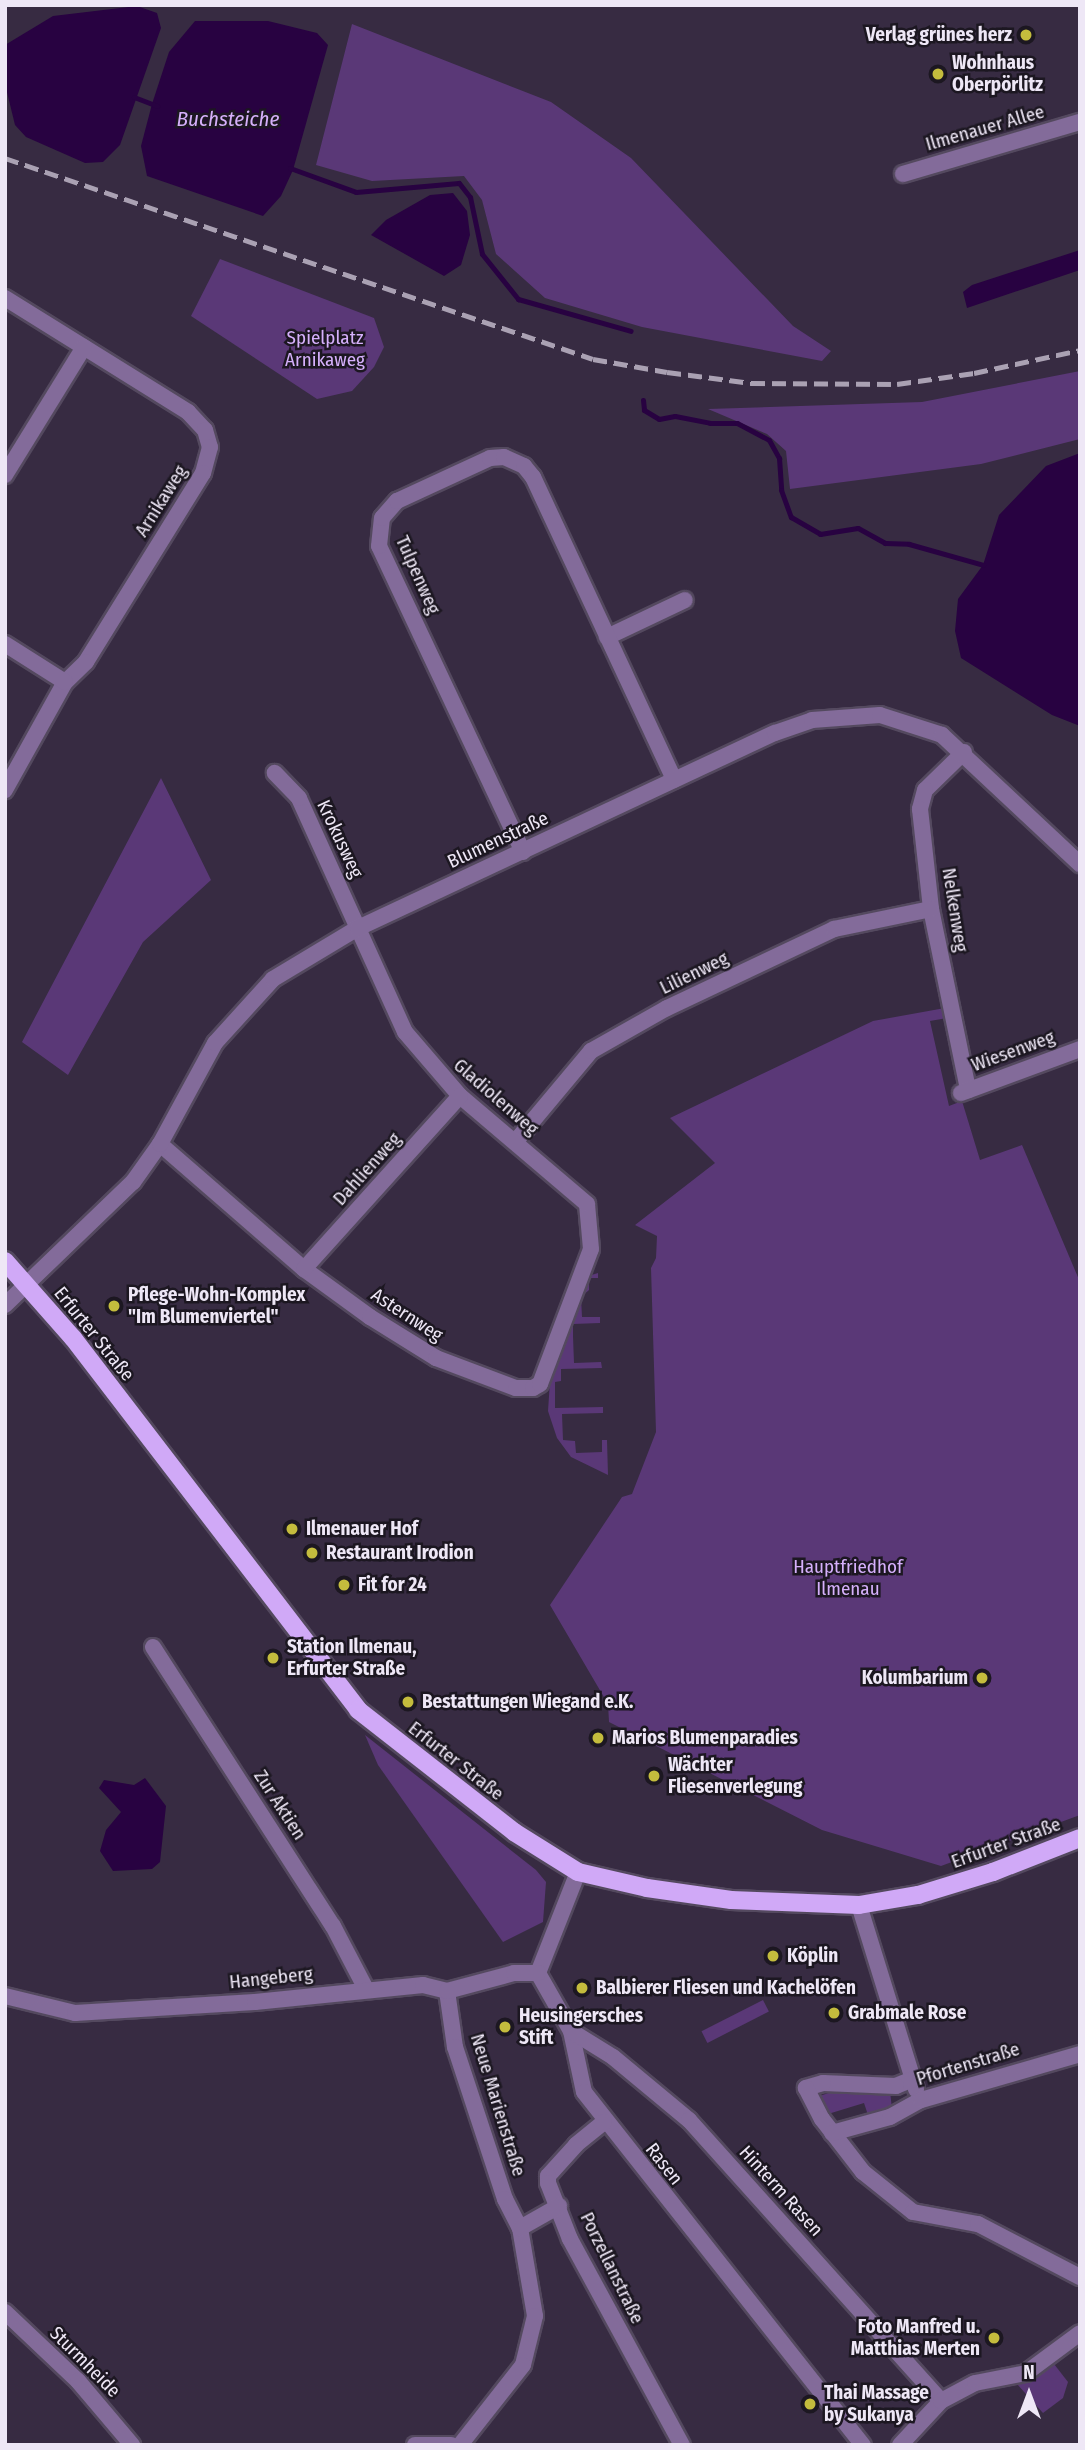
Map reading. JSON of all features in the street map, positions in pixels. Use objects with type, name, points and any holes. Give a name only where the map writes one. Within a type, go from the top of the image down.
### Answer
[{"type":"main road","name":"Erfurter Straße","points":[[5,1261],[74,1338],[358,1710],[514,1832],[579,1872],[647,1888],[731,1900],[859,1905],[918,1895],[968,1880],[1080,1838]]},
{"type":"street","name":"Ilmenauer Allee","points":[[902,174],[1080,122]]},
{"type":"street","name":"Arnikaweg","points":[[5,298],[188,412],[205,430],[209,462],[86,662],[65,682],[5,790]]},
{"type":"street","points":[[5,475],[84,347]]},
{"type":"street","name":"Tulpenweg","points":[[523,852],[379,546],[382,518],[397,501],[490,458],[514,460],[533,477],[674,780]]},
{"type":"street","points":[[607,637],[685,600]]},
{"type":"street","points":[[5,644],[65,682]]},
{"type":"street","name":"Blumenstraße","points":[[5,1305],[98,1219],[160,1144],[189,1086],[241,1010],[308,954],[358,928],[775,733],[812,720],[847,714],[880,715],[913,722],[942,735],[964,752],[1044,835],[1080,864]]},
{"type":"street","name":"Nelkenweg","points":[[964,752],[925,790],[920,801],[931,909],[965,1091]]},
{"type":"street","name":"Krokusweg","points":[[275,773],[299,798],[358,928]]},
{"type":"street","name":"Lilienweg","points":[[515,1142],[591,1051],[667,1008],[834,929],[931,909]]},
{"type":"street","name":"Gladiolenweg","points":[[358,928],[405,1032],[460,1097],[587,1204],[591,1249]]},
{"type":"street","name":"Wiesenweg","points":[[965,1091],[1080,1049]]},
{"type":"street","name":"Dahlienweg","points":[[304,1269],[460,1097]]},
{"type":"street","name":"Asternweg","points":[[160,1144],[304,1269],[436,1358],[516,1388],[533,1388],[545,1374],[591,1249]]},
{"type":"street","name":"Zur Aktien","points":[[153,1647],[334,1926],[366,1989]]},
{"type":"street","points":[[538,1973],[579,1872]]},
{"type":"street","points":[[859,1905],[921,2100]]},
{"type":"street","name":"Hangeberg","points":[[5,1996],[75,2013],[255,2002],[423,1984],[447,1991],[514,1973],[538,1973]]},
{"type":"street","name":"Rasen","points":[[538,1973],[571,2031],[579,2052],[584,2092],[604,2122],[863,2445]]},
{"type":"street","name":"Neue Marienstraße","points":[[447,1991],[455,2047],[505,2199],[520,2228],[535,2316],[531,2343],[523,2365],[460,2445]]},
{"type":"street","name":"Hinterm Rasen","points":[[571,2031],[622,2064],[689,2120],[941,2400]]},
{"type":"street","name":"Pfortenstraße","points":[[832,2133],[890,2117],[921,2100],[1080,2054]]},
{"type":"street","name":"Pfortenstraße","points":[[913,2079],[896,2086],[823,2083],[806,2088],[832,2133],[863,2172],[913,2212],[978,2224],[1080,2277]]},
{"type":"street","name":"Porzellanstraße","points":[[604,2122],[548,2176],[570,2239],[682,2445]]},
{"type":"street","points":[[520,2228],[559,2206]]},
{"type":"street","name":"Sturmheide","points":[[5,2312],[78,2381],[132,2445]]},
{"type":"street","points":[[900,2445],[941,2400],[975,2383],[1026,2373],[1080,2333]]},
{"type":"street","points":[[415,2445],[451,2445]]},
{"type":"green space","points":[[352,24],[551,102],[631,158],[793,326],[831,351],[822,361],[642,327],[545,298],[496,254],[482,200],[464,176],[372,181],[316,165]]},
{"type":"green space","name":"Spielplatz Arnikaweg","points":[[220,259],[374,318],[384,347],[374,367],[352,391],[317,399],[191,316]]},
{"type":"green space","points":[[1080,371],[1080,439],[981,464],[790,489],[786,451],[767,434],[708,409],[922,402]]},
{"type":"green space","points":[[161,778],[211,880],[143,942],[68,1075],[22,1042]]},
{"type":"green space","name":"Hauptfriedhof Ilmenau","points":[[945,1008],[947,1018],[930,1021],[949,1106],[962,1101],[980,1160],[1022,1145],[1080,1282],[1080,1815],[941,1866],[822,1830],[609,1722],[608,1704],[550,1605],[622,1497],[632,1494],[656,1432],[651,1268],[656,1258],[657,1236],[635,1225],[715,1163],[670,1118],[873,1021]]},
{"type":"green space","points":[[598,1273],[598,1278],[589,1278],[589,1290],[581,1297],[582,1317],[600,1317],[600,1323],[573,1324],[574,1363],[601,1362],[602,1368],[561,1369],[561,1381],[555,1382],[555,1408],[603,1407],[603,1413],[562,1414],[563,1440],[575,1441],[576,1453],[602,1452],[602,1440],[607,1440],[608,1475],[571,1457],[557,1438],[548,1411],[550,1381],[585,1277]]},
{"type":"green space","points":[[365,1735],[536,1870],[546,1882],[543,1922],[503,1942],[378,1765]]},
{"type":"green space","points":[[763,2000],[769,2012],[707,2043],[702,2031]]},
{"type":"green space","points":[[890,2091],[892,2109],[868,2115],[864,2103],[828,2114],[816,2097],[832,2092]]},
{"type":"green space","points":[[1054,2364],[1068,2382],[1063,2398],[1043,2413],[1017,2384]]},
{"type":"water","points":[[137,6],[157,13],[161,28],[120,145],[103,162],[85,163],[26,137],[15,125],[5,84],[5,45],[53,16]]},
{"type":"water","name":"Buchsteiche","points":[[195,21],[268,21],[317,33],[328,45],[293,170],[281,196],[263,216],[147,176],[141,146],[152,104],[169,52]]},
{"type":"water","points":[[453,193],[467,211],[470,235],[461,265],[444,276],[371,235],[386,220],[430,195]]},
{"type":"water","points":[[1080,250],[1080,270],[967,308],[963,292],[972,285]]},
{"type":"water","points":[[1080,453],[1080,726],[1052,715],[961,658],[955,631],[958,599],[983,565],[999,515],[1046,466]]},
{"type":"water","points":[[145,1778],[166,1806],[160,1862],[152,1869],[113,1871],[100,1851],[106,1830],[121,1812],[99,1788],[104,1780],[134,1785]]},
{"type":"waterway","points":[[134,97],[157,106]]},
{"type":"waterway","points":[[290,168],[356,192],[459,183],[470,197],[482,254],[518,299],[631,331]]},
{"type":"waterway","points":[[643,400],[644,410],[659,419],[675,416],[710,423],[737,423],[769,440],[779,458],[781,490],[791,517],[820,534],[858,528],[885,543],[909,544],[983,565]]},
{"type":"railway","points":[[5,158],[593,359],[751,383],[897,384],[974,373],[1080,350]]},
{"type":"place","name":"Verlag grünes herz","points":[[1026,35]]},
{"type":"place","name":"Wohnhaus Oberpörlitz","points":[[938,74]]},
{"type":"place","name":"Pflege-Wohn-Komplex \"Im Blumenviertel\"","points":[[114,1306]]},
{"type":"place","name":"Ilmenauer Hof","points":[[292,1529]]},
{"type":"place","name":"Restaurant Irodion","points":[[312,1553]]},
{"type":"place","name":"Fit for 24","points":[[344,1585]]},
{"type":"place","name":"Station Ilmenau, Erfurter Straße","points":[[273,1658]]},
{"type":"place","name":"Kolumbarium","points":[[982,1678]]},
{"type":"place","name":"Bestattungen Wiegand e.K.","points":[[408,1702]]},
{"type":"place","name":"Marios Blumenparadies","points":[[598,1738]]},
{"type":"place","name":"Wächter Fliesenverlegung","points":[[654,1776]]},
{"type":"place","name":"Köplin","points":[[773,1956]]},
{"type":"place","name":"Balbierer Fliesen und Kachelöfen","points":[[582,1988]]},
{"type":"place","name":"Grabmale Rose","points":[[834,2013]]},
{"type":"place","name":"Heusingersches Stift","points":[[505,2027]]},
{"type":"place","name":"Foto Manfred u. Matthias Merten","points":[[994,2338]]},
{"type":"place","name":"Thai Massage by Sukanya","points":[[810,2404]]}]
